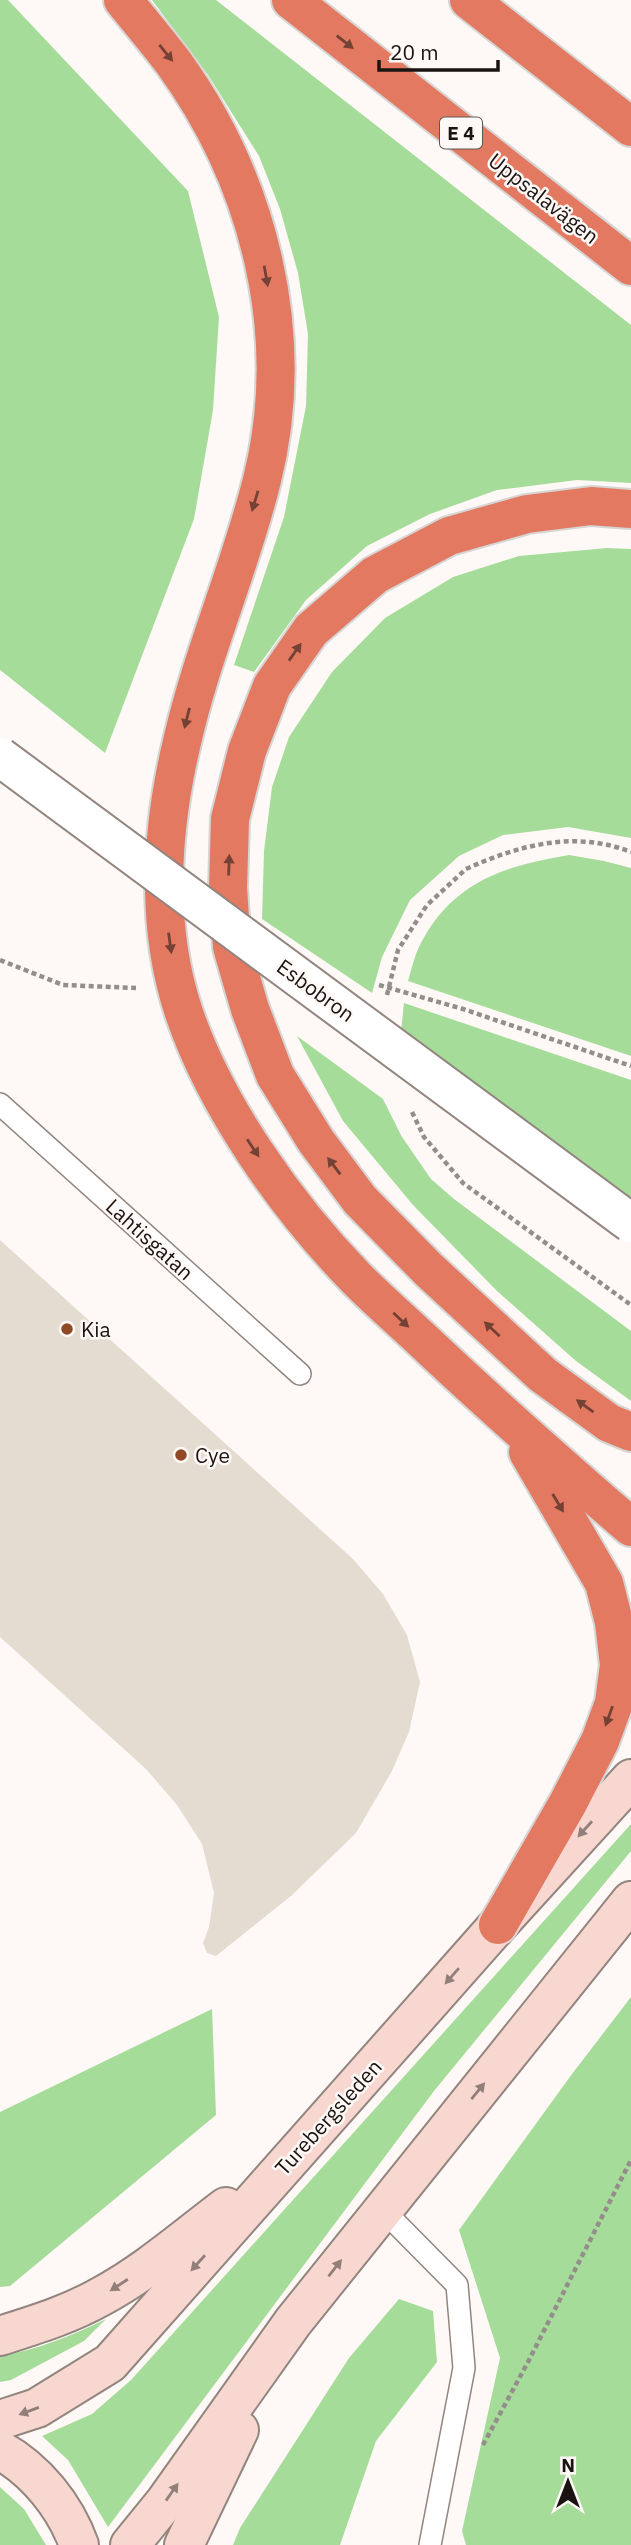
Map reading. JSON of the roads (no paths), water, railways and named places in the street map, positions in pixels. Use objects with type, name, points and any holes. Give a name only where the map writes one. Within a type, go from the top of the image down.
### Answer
[{"type":"highway","points":[[123,0],[174,64],[218,134],[250,210],[266,270],[276,337],[274,408],[262,480],[189,711],[170,790],[164,899],[174,973],[183,1012],[218,1089],[248,1141],[285,1195],[354,1276],[511,1423],[631,1527]]},
{"type":"highway","name":"Uppsalavägen","points":[[291,0],[631,266]]},
{"type":"highway","points":[[469,0],[631,127]]},
{"type":"highway","points":[[631,509],[592,506],[527,514],[449,536],[375,575],[311,629],[272,686],[247,751],[230,819],[228,888],[232,947],[250,1009],[275,1075],[316,1141],[360,1200],[429,1270],[542,1375],[609,1423],[631,1432]]},
{"type":"highway","points":[[498,1925],[600,1741],[614,1703],[619,1665],[614,1622],[604,1583],[511,1423]]},
{"type":"main road","name":"Turebergsleden","points":[[0,2420],[37,2409],[110,2363],[631,1779]]},
{"type":"main road","points":[[130,2545],[165,2502],[293,2322],[631,1901]]},
{"type":"main road","points":[[0,2336],[54,2319],[100,2297],[140,2272],[292,2157]]},
{"type":"main road","points":[[184,2545],[293,2322]]},
{"type":"main road","points":[[0,2451],[32,2473],[50,2493],[66,2516],[79,2545]]},
{"type":"street","name":"Esbobron","points":[[0,757],[631,1223]]},
{"type":"lane","name":"Lahtisgatan","points":[[0,1104],[300,1374]]},
{"type":"lane","points":[[382,2209],[457,2284],[464,2368],[430,2545]]},
{"type":"place","name":"Kia","points":[[67,1329]]},
{"type":"place","name":"Cye","points":[[181,1455]]}]
